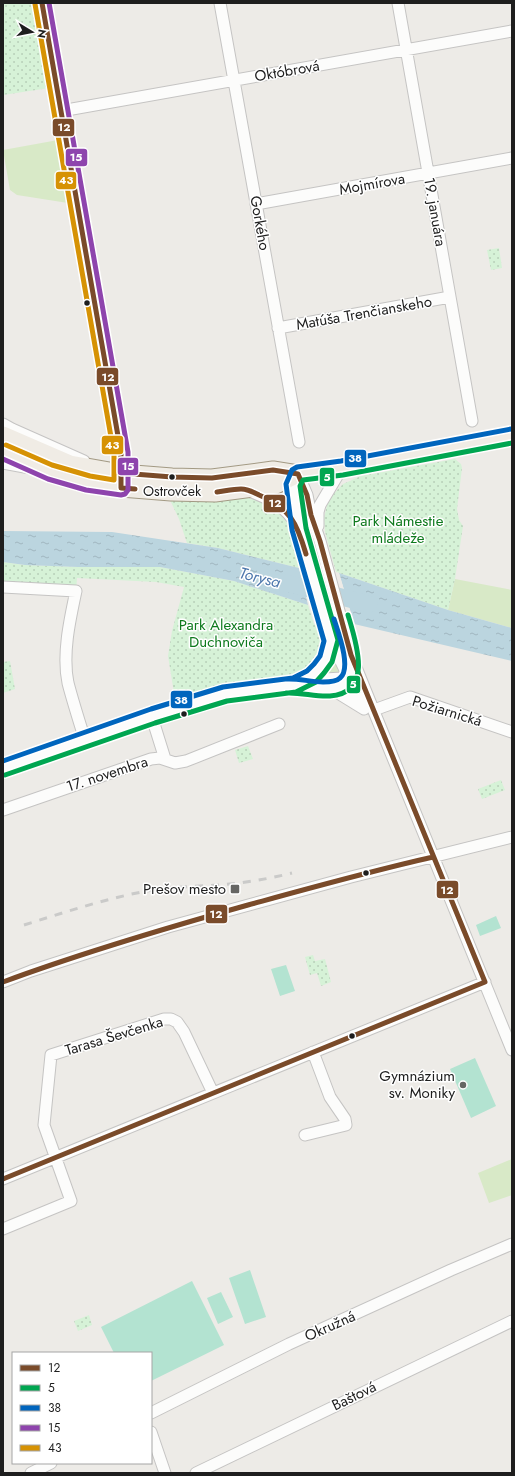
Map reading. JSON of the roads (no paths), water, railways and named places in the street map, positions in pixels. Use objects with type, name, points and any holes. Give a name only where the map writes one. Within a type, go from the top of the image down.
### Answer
[{"type":"main road","points":[[3,436],[70,464],[104,470],[121,481],[171,492],[215,493],[276,485],[298,474]]},
{"type":"main road","points":[[3,452],[50,472],[88,483],[172,477],[212,478],[273,470],[298,474],[342,468],[512,436]]},
{"type":"street","points":[[42,3],[120,446],[121,481]]},
{"type":"street","name":"Gorkého","points":[[220,3],[299,442]]},
{"type":"street","name":"19. januára","points":[[398,3],[472,421]]},
{"type":"street","name":"Októbrová","points":[[61,111],[512,30]]},
{"type":"street","name":"Mojmírova","points":[[256,204],[512,158]]},
{"type":"street","name":"Matúša Trenčianskeho","points":[[278,328],[450,297]]},
{"type":"street","points":[[3,424],[104,470]]},
{"type":"street","points":[[3,463],[50,472]]},
{"type":"street","points":[[319,537],[318,519],[320,505],[342,468]]},
{"type":"street","points":[[298,474],[294,485],[294,496],[299,529],[329,635],[350,679],[373,709]]},
{"type":"street","points":[[298,474],[319,537],[351,655],[512,1050]]},
{"type":"street","points":[[245,489],[271,500],[281,507],[287,512],[299,529]]},
{"type":"street","points":[[3,587],[76,591],[70,624],[67,669],[68,682],[85,740]]},
{"type":"street","points":[[295,685],[306,680],[322,665],[328,654],[329,635]]},
{"type":"street","points":[[319,689],[335,688],[344,685],[350,679],[352,666],[351,655]]},
{"type":"street","points":[[306,680],[350,679],[360,683],[365,690]]},
{"type":"street","points":[[3,768],[153,716],[241,690],[295,685],[338,693],[373,709]]},
{"type":"street","name":"Požiarnická","points":[[373,709],[410,697],[512,732]]},
{"type":"street","points":[[153,716],[165,760]]},
{"type":"street","name":"17. novembra","points":[[3,810],[151,759],[160,758],[175,763],[186,761],[279,724]]},
{"type":"street","points":[[3,982],[31,971],[168,927],[351,877],[512,837]]},
{"type":"street","points":[[3,1180],[485,982]]},
{"type":"street","name":"Tarasa Ševčenka","points":[[3,1229],[71,1201],[44,1125],[51,1055],[164,1019],[171,1019],[177,1022],[184,1032],[213,1093]]},
{"type":"street","points":[[305,1135],[346,1125],[345,1119],[330,1097],[313,1052]]},
{"type":"street","name":"Okružná","points":[[152,1412],[293,1342],[512,1244]]},
{"type":"street","name":"Baštová","points":[[196,1473],[512,1320]]},
{"type":"street","points":[[152,1435],[165,1473]]},
{"type":"street","points":[[31,1473],[49,1464]]},
{"type":"water","points":[[3,531],[112,532],[218,548],[299,568],[308,605],[234,581],[160,567],[78,567],[25,565],[3,562]]},
{"type":"water","points":[[339,573],[448,610],[512,628],[512,661],[354,624]]},
{"type":"waterway","name":"Torysa","points":[[282,582],[369,604]]},
{"type":"railway","points":[[24,925],[91,904],[142,892],[167,888],[238,883],[292,873]]},
{"type":"place","name":"Ostrovček","points":[[172,477]]},
{"type":"place","name":"Prešov mesto","points":[[235,889]]},
{"type":"place","name":"Gymnázium sv. Moniky","points":[[463,1085]]},
{"type":"park label","name":"Park Námestie mládeže","points":[[398,530]]},
{"type":"park label","name":"Park Alexandra Duchnoviča","points":[[226,634]]}]
